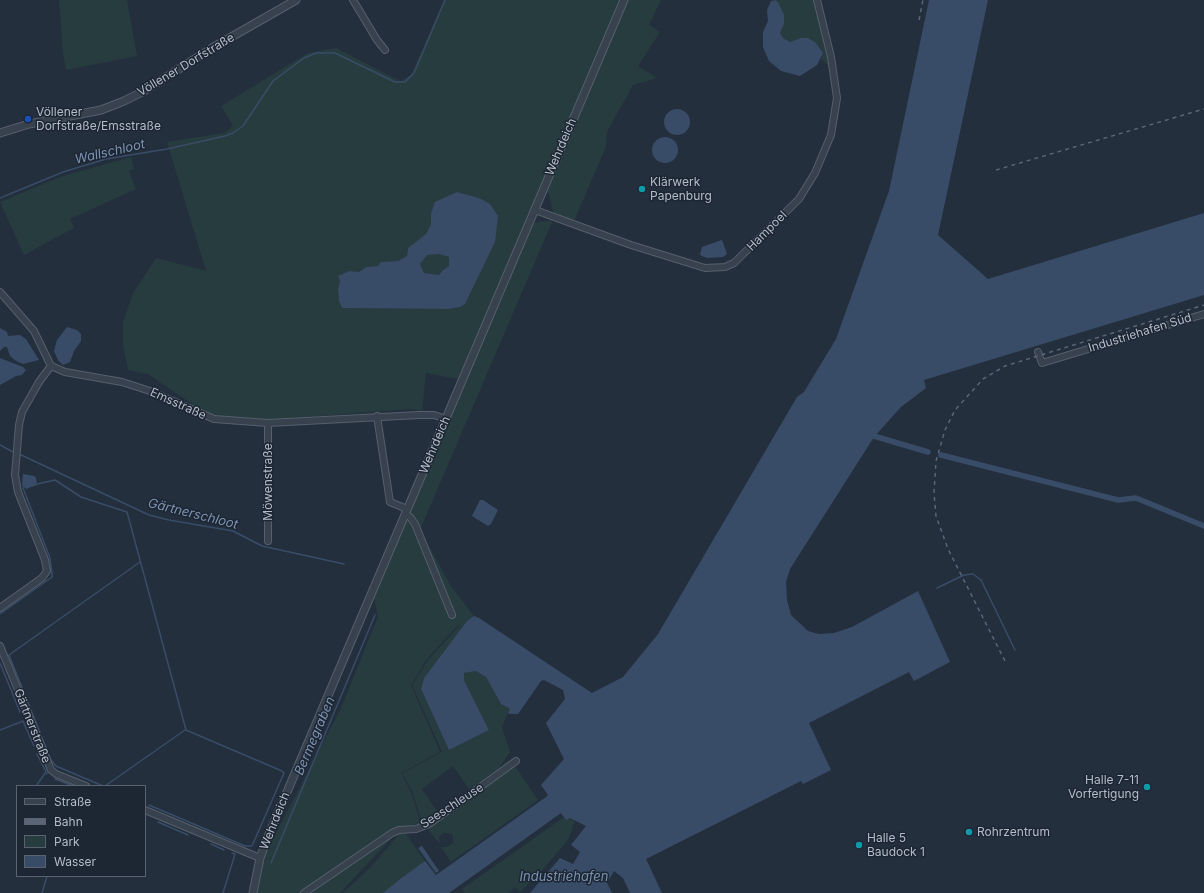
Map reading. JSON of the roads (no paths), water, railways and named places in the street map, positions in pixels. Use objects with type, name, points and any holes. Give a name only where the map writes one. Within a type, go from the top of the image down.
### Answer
[{"type":"street","name":"Völlener Dorfstraße","points":[[0,133],[29,124],[101,110],[124,101],[144,91],[212,48],[296,0]]},
{"type":"street","points":[[353,0],[377,40],[385,50]]},
{"type":"street","name":"Wehrdeich","points":[[252,893],[260,858],[624,0]]},
{"type":"street","name":"Hampoel","points":[[535,210],[604,236],[705,268],[716,268],[734,263],[799,199],[815,173],[831,135],[836,98],[831,57],[817,0]]},
{"type":"street","points":[[0,292],[34,331],[51,366],[36,387],[22,412],[19,425],[15,475],[18,492],[45,560],[47,571],[42,578],[0,608]]},
{"type":"street","name":"Industriehafen Süd","points":[[1038,352],[1042,363],[1204,314]]},
{"type":"street","name":"Emsstraße","points":[[51,366],[65,372],[122,382],[150,390],[214,420],[268,423],[377,416],[434,415],[446,419]]},
{"type":"street","points":[[377,416],[390,502],[406,512],[415,524],[452,615]]},
{"type":"street","name":"Möwenstraße","points":[[268,423],[268,541]]},
{"type":"street","name":"Gärtnerstraße","points":[[0,646],[51,770],[56,774],[84,785]]},
{"type":"street","name":"Seeschleuse","points":[[304,893],[392,833],[399,830],[416,829],[429,824],[516,761]]},
{"type":"street","points":[[146,810],[260,858]]},
{"type":"water","points":[[775,0],[778,2],[784,15],[784,24],[780,33],[783,38],[790,42],[801,38],[808,38],[816,43],[823,53],[817,65],[800,76],[781,71],[769,61],[763,47],[763,32],[768,21],[767,10],[771,1]]},
{"type":"water","name":"Industriehafen","points":[[929,0],[988,0],[938,235],[988,279],[1204,213],[1204,295],[924,380],[926,388],[901,407],[874,437],[790,569],[786,582],[787,600],[791,615],[808,631],[819,634],[834,633],[852,627],[918,591],[950,662],[914,681],[909,672],[809,723],[831,770],[803,784],[801,781],[646,859],[662,893],[630,893],[623,878],[614,871],[607,883],[612,893],[530,893],[560,858],[573,864],[580,852],[571,845],[586,826],[570,818],[566,820],[561,813],[449,893],[383,893],[425,861],[436,875],[546,797],[548,795],[541,785],[564,759],[546,723],[565,699],[563,690],[544,680],[541,681],[518,714],[510,714],[508,713],[510,709],[501,704],[486,677],[476,671],[464,673],[464,680],[489,730],[449,750],[421,689],[424,678],[467,621],[474,616],[479,618],[592,693],[623,677],[658,634],[797,397],[804,392],[836,339],[889,191]]},
{"type":"water","points":[[677,109],[686,113],[690,122],[686,131],[677,135],[668,131],[664,122],[668,113]]},
{"type":"water","points":[[665,137],[674,141],[678,150],[674,159],[665,163],[656,159],[652,150],[656,141]]},
{"type":"water","points":[[457,192],[479,198],[490,204],[498,216],[495,242],[465,304],[460,307],[448,309],[342,308],[339,301],[338,289],[340,281],[338,276],[349,271],[359,272],[366,267],[378,266],[381,262],[398,261],[407,256],[408,248],[426,234],[431,224],[431,213],[435,202]],"holes":[[[439,254],[449,257],[449,266],[439,275],[424,273],[420,264],[427,255]]]},
{"type":"water","points":[[722,240],[727,254],[723,257],[707,258],[700,255],[702,247]]},
{"type":"water","points":[[67,327],[77,330],[81,334],[81,341],[74,351],[70,362],[63,365],[58,360],[54,351],[57,340]]},
{"type":"water","points":[[0,328],[7,332],[8,336],[20,335],[26,339],[39,360],[23,364],[10,356],[7,347],[4,347],[0,351]]},
{"type":"water","points":[[0,358],[23,367],[26,370],[22,375],[16,376],[0,385]]},
{"type":"water","points":[[23,474],[34,476],[36,478],[37,485],[26,489],[22,485]]},
{"type":"water","points":[[480,500],[483,500],[498,510],[491,524],[488,526],[472,516]]},
{"type":"water","points":[[422,846],[439,871],[436,873],[418,848]]},
{"type":"waterway","name":"Wallschloot","points":[[0,198],[63,172],[106,159],[167,149],[233,133],[243,126],[273,81],[304,58],[316,53],[335,53],[395,82],[405,82],[414,73],[445,0]]},
{"type":"waterway","points":[[867,434],[928,452]]},
{"type":"waterway","name":"Gärtnerschloot","points":[[0,445],[15,453]]},
{"type":"waterway","name":"Gärtnerschloot","points":[[19,454],[149,515],[233,531],[262,546],[344,564]]},
{"type":"waterway","points":[[941,455],[1118,500],[1136,498],[1204,526]]},
{"type":"waterway","points":[[37,484],[55,480],[81,497],[127,512],[186,730],[284,773],[252,846],[245,846],[149,805]]},
{"type":"waterway","points":[[0,614],[52,577],[50,558],[23,488],[24,486]]},
{"type":"waterway","points":[[101,785],[56,766],[51,760],[9,655],[140,562]]},
{"type":"waterway","points":[[937,588],[964,575],[973,574],[981,580],[1015,650]]},
{"type":"waterway","name":"Bermegraben","points":[[271,863],[375,615]]},
{"type":"waterway","points":[[0,663],[20,712]]},
{"type":"waterway","points":[[0,730],[23,721],[34,746]]},
{"type":"waterway","points":[[106,785],[185,730]]},
{"type":"waterway","points":[[37,754],[47,774]]},
{"type":"waterway","points":[[37,785],[46,772]]},
{"type":"waterway","points":[[55,779],[70,785]]},
{"type":"waterway","points":[[158,822],[188,835]]},
{"type":"waterway","points":[[211,844],[224,850]]},
{"type":"waterway","points":[[223,893],[235,854],[232,853]]},
{"type":"waterway","points":[[42,893],[47,877]]},
{"type":"railway","points":[[919,20],[923,0]]},
{"type":"railway","points":[[996,170],[1204,109]]},
{"type":"railway","points":[[1005,661],[948,549],[936,516],[934,493],[936,461],[945,430],[955,410],[983,379],[1005,366],[1204,305]]},
{"type":"place","name":"Völlener Dorfstraße/Emsstraße","points":[[28,119]]},
{"type":"place","name":"Klärwerk Papenburg","points":[[642,189]]},
{"type":"place","name":"Halle 7-11 Vorfertigung","points":[[1147,787]]},
{"type":"place","name":"Rohrzentrum","points":[[969,832]]},
{"type":"place","name":"Halle 5 Baudock 1","points":[[859,845]]}]
